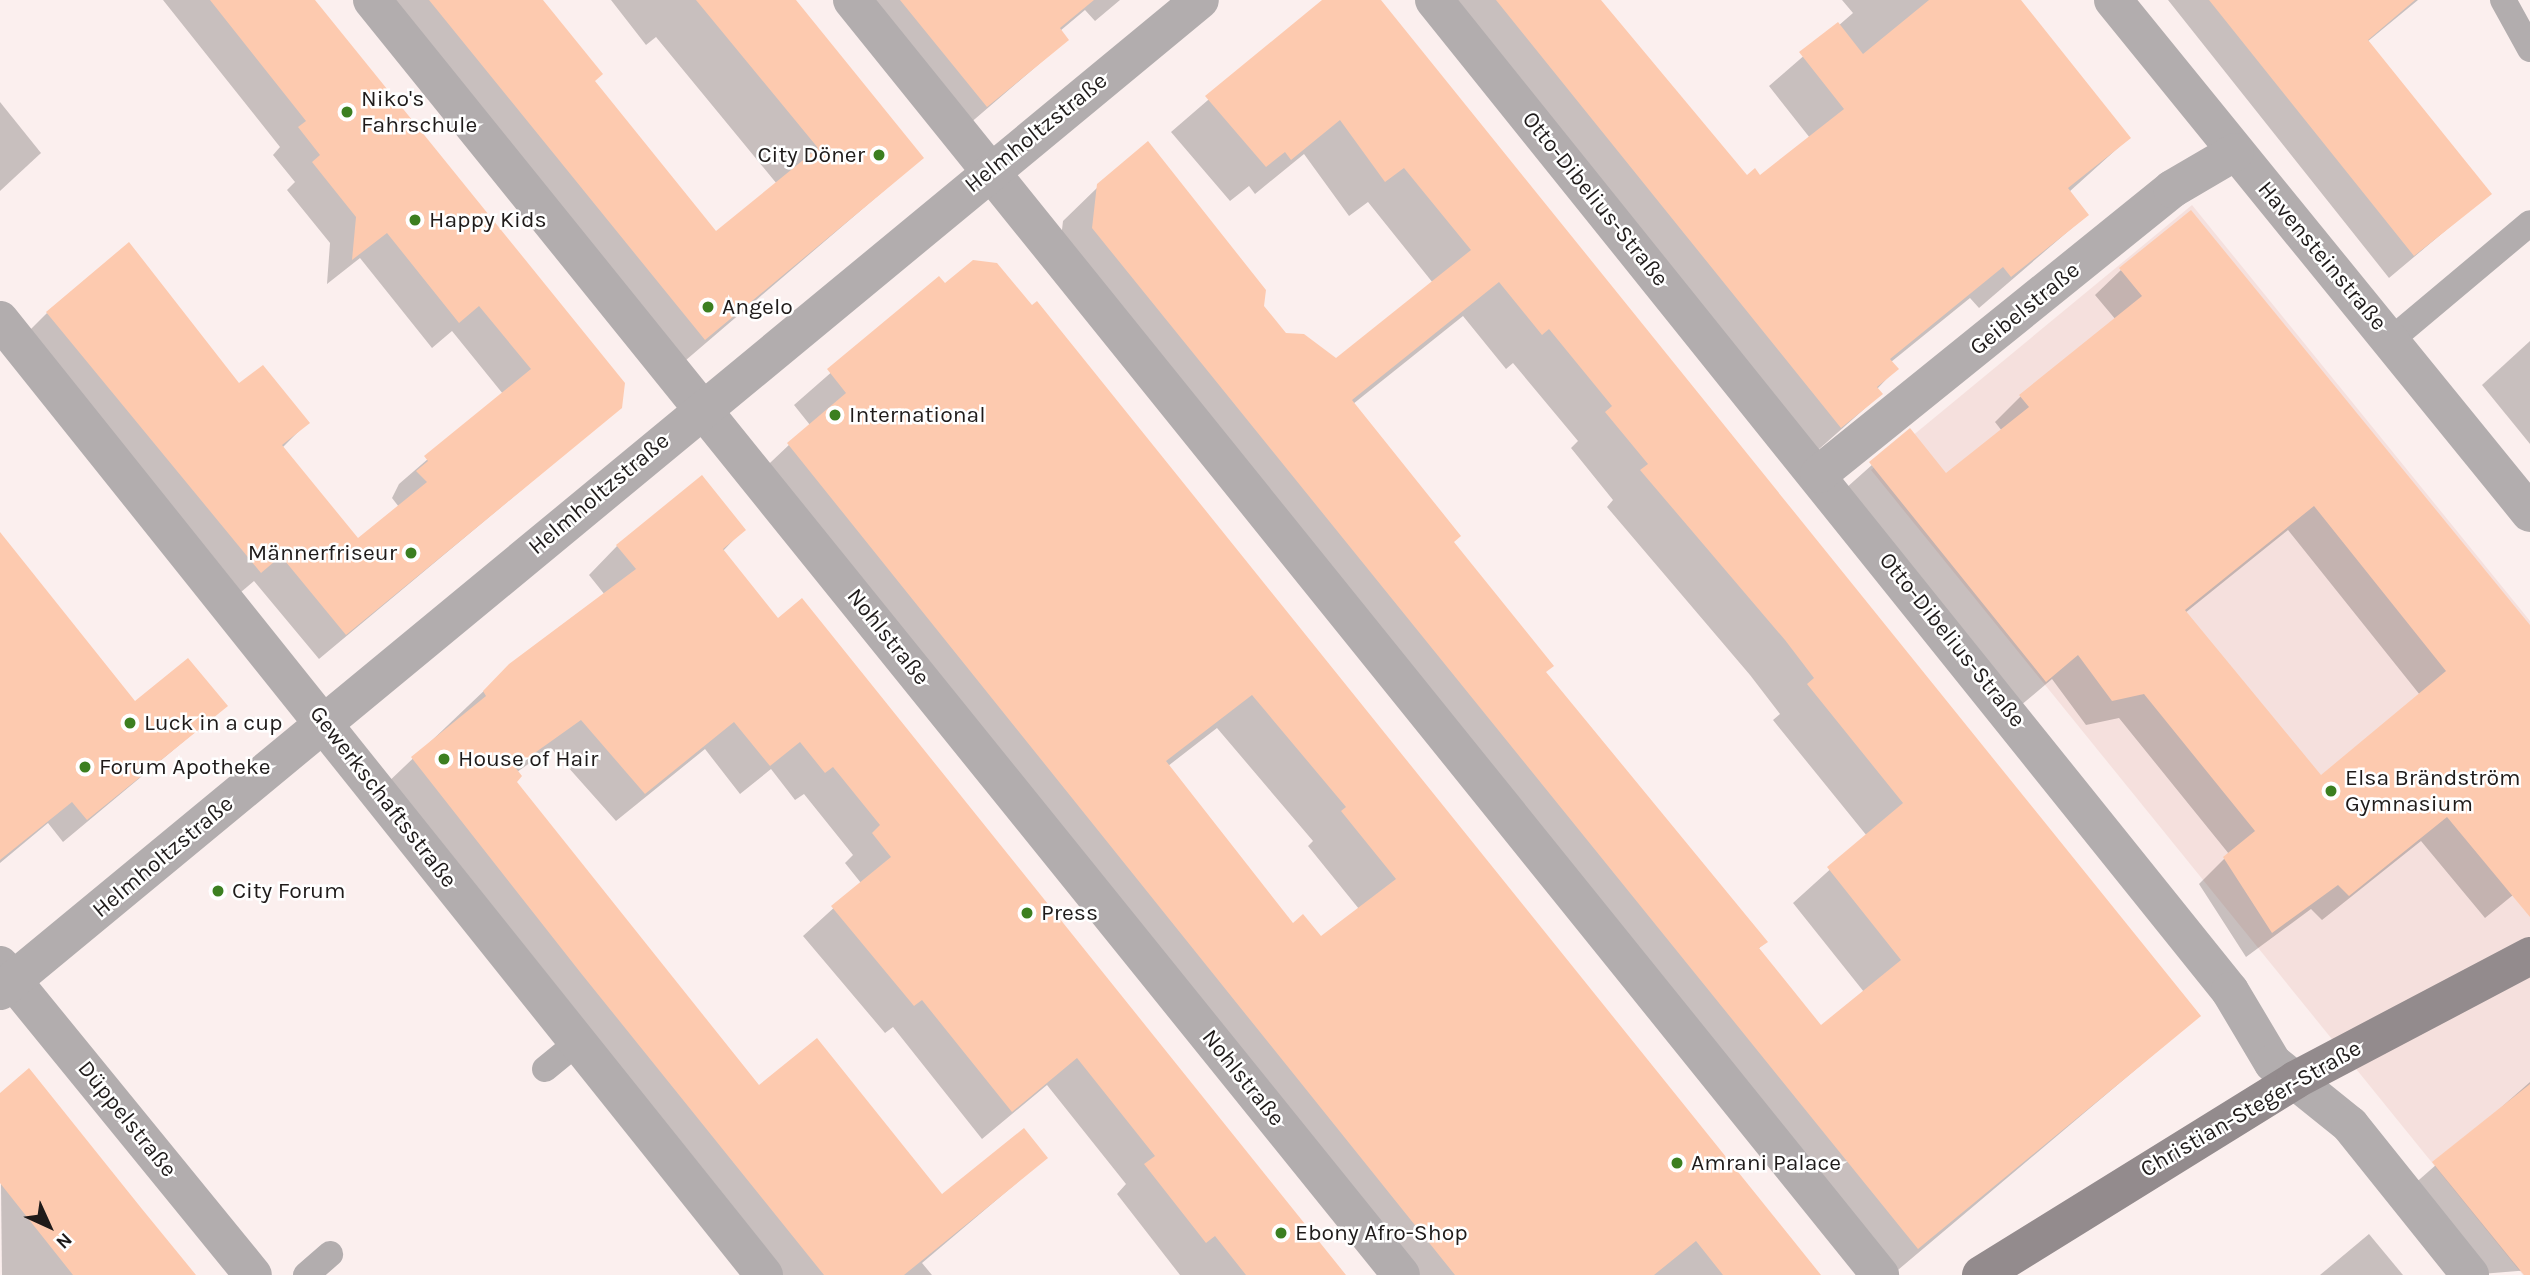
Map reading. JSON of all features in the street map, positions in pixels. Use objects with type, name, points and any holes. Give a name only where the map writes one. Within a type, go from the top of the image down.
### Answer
[{"type":"main road","name":"Christian-Steger-Straße","points":[[1981,1275],[2295,1080],[2530,956]]},
{"type":"street","name":"Nohlstraße","points":[[372,0],[704,407],[1401,1275]]},
{"type":"street","points":[[852,0],[1880,1275]]},
{"type":"street","name":"Helmholtzstraße","points":[[4,979],[325,722],[1200,0]]},
{"type":"street","name":"Otto-Dibelius-Straße","points":[[1434,0],[1819,474],[2230,991],[2273,1063],[2350,1125],[2470,1275]]},
{"type":"street","name":"Havensteinstraße","points":[[2113,0],[2235,152],[2392,339],[2530,513]]},
{"type":"street","name":"Geibelstraße","points":[[1819,474],[2172,189],[2235,152]]},
{"type":"street","name":"Gewerkschaftsstraße","points":[[0,320],[325,722],[764,1275]]},
{"type":"street","name":"Düppelstraße","points":[[4,979],[253,1275]]},
{"type":"lane","points":[[2503,0],[2530,49]]},
{"type":"lane","points":[[2392,339],[2530,223]]},
{"type":"lane","points":[[545,1069],[578,1042]]},
{"type":"lane","points":[[306,1275],[330,1254]]},
{"type":"shaded area","name":"Elsa Brändström Gymnasium","points":[[2192,205],[2530,621],[2530,1275],[2523,1275],[1871,470]]},
{"type":"building","points":[[210,0],[315,0],[625,383],[622,408],[346,635],[281,556],[261,573],[46,312],[129,242],[239,383],[263,365],[310,423],[282,445],[358,538],[427,482],[416,471],[428,461],[424,456],[531,369],[479,306],[459,323],[387,233],[352,260],[356,217],[312,162],[320,155],[298,127],[306,121]]},
{"type":"building","points":[[429,0],[543,0],[603,74],[595,81],[716,231],[818,148],[696,0],[796,0],[924,158],[705,340]]},
{"type":"building","points":[[900,0],[1094,0],[1060,28],[1069,40],[987,107]]},
{"type":"building","points":[[1322,0],[1381,0],[2201,1016],[1918,1249],[1092,228],[1097,184],[1148,141],[1266,290],[1264,306],[1286,333],[1304,334],[1336,358],[1471,250],[1404,168],[1385,182],[1340,120],[1291,160],[1285,152],[1266,167],[1205,96]],"holes":[[[1499,282],[1542,335],[1549,329],[1612,406],[1605,412],[1648,464],[1640,470],[1785,640],[1814,678],[1807,684],[1903,803],[1827,867],[1901,960],[1821,1025],[1759,948],[1768,942],[1546,672],[1554,666],[1454,542],[1461,536],[1352,400]]]},
{"type":"building","points":[[1496,0],[1601,0],[1747,175],[1755,168],[1760,175],[1844,109],[1799,52],[1838,22],[1863,54],[1929,0],[2021,0],[2131,138],[2068,188],[2089,215],[2011,277],[2003,267],[1890,359],[1899,369],[1877,387],[1883,394],[1841,428]]},
{"type":"building","points":[[2209,0],[2415,0],[2368,40],[2492,194],[2414,256]]},
{"type":"building","name":"Elsa Brändström Gymnasium","points":[[2191,210],[2530,625],[2530,917],[2447,817],[2349,896],[2338,885],[2272,933],[2223,857],[2255,831],[2144,694],[2112,701],[2078,655],[2046,682],[1869,462],[1910,428],[1946,473],[2029,407],[2019,395],[2142,296],[2119,268]],"holes":[[[2314,506],[2446,671],[2321,775],[2185,610]]]},
{"type":"building","points":[[973,260],[997,263],[1032,305],[1037,301],[1821,1275],[1723,1275],[1696,1241],[1654,1275],[1455,1275],[787,443],[846,393],[827,369],[939,276],[945,283]],"holes":[[[1252,695],[1346,807],[1341,811],[1396,879],[1321,936],[1303,914],[1293,923],[1166,761]]]},
{"type":"building","points":[[702,475],[746,530],[723,549],[778,618],[802,598],[1346,1275],[1246,1275],[1215,1236],[1206,1243],[1144,1164],[1155,1156],[1077,1058],[1012,1112],[922,1000],[914,1006],[831,906],[891,857],[872,833],[880,825],[833,767],[825,773],[800,742],[770,766],[734,722],[645,794],[581,720],[515,767],[522,776],[517,782],[759,1085],[817,1038],[942,1194],[1024,1128],[1048,1158],[904,1275],[824,1275],[580,972],[411,757],[486,696],[483,691],[509,664],[636,569],[616,545]]},
{"type":"building","points":[[0,532],[135,701],[188,658],[228,706],[87,820],[72,802],[0,860]]},
{"type":"building","points":[[29,1068],[196,1275],[73,1275],[0,1183],[0,1093]]},
{"type":"building","points":[[2530,1084],[2530,1275],[2524,1275],[2432,1162]]},
{"type":"place","name":"Niko's Fahrschule","points":[[347,112]]},
{"type":"place","name":"City Döner","points":[[879,155]]},
{"type":"place","name":"Happy Kids","points":[[415,220]]},
{"type":"place","name":"Angelo","points":[[708,307]]},
{"type":"place","name":"International","points":[[835,415]]},
{"type":"place","name":"Männerfriseur","points":[[411,553]]},
{"type":"place","name":"Luck in a cup","points":[[130,723]]},
{"type":"place","name":"House of Hair","points":[[444,759]]},
{"type":"place","name":"Forum Apotheke","points":[[85,767]]},
{"type":"place","name":"Elsa Brändström Gymnasium","points":[[2331,791]]},
{"type":"place","name":"City Forum","points":[[218,891]]},
{"type":"place","name":"Press","points":[[1027,913]]},
{"type":"place","name":"Amrani Palace","points":[[1677,1163]]},
{"type":"place","name":"Ebony Afro-Shop","points":[[1281,1233]]}]
